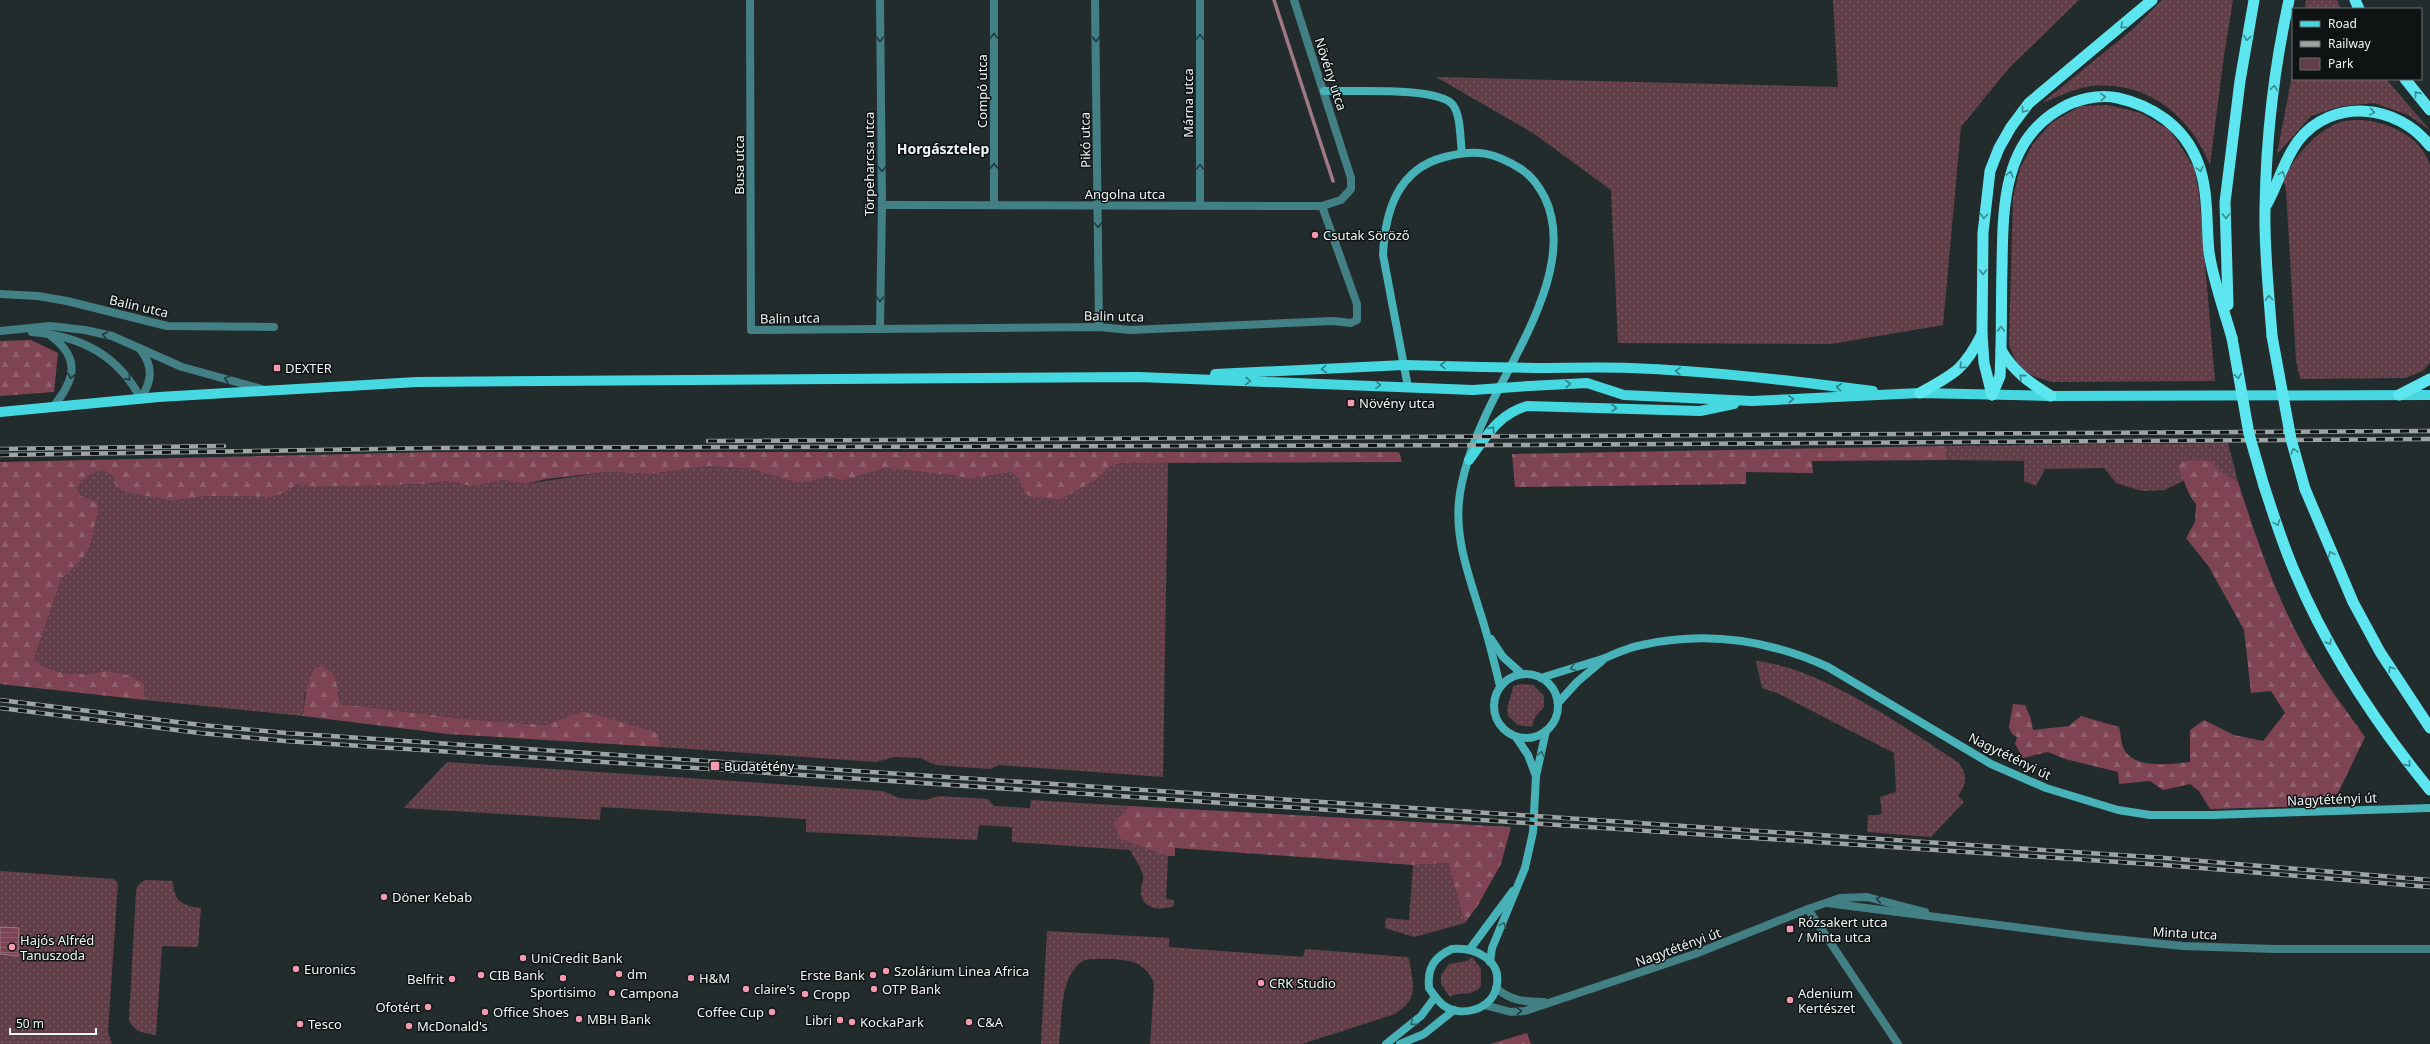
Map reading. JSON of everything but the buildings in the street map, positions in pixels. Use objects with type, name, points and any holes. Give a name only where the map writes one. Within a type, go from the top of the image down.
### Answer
[{"type":"highway","points":[[1992,395],[1984,363],[1982,334],[1985,196],[1990,172],[1999,148],[2011,126],[2039,94],[2117,31],[2152,0]]},
{"type":"highway","points":[[2254,0],[2240,81],[2225,202],[2228,301],[2232,338],[2249,434],[2264,486],[2295,574],[2312,610],[2344,668],[2388,736],[2430,790]]},
{"type":"highway","points":[[2289,0],[2280,45],[2269,126],[2265,209],[2272,336],[2290,432],[2305,489],[2353,602],[2412,702],[2430,728]]},
{"type":"highway","points":[[2406,80],[2430,110]]},
{"type":"highway","points":[[1992,395],[2000,376],[2003,212],[2007,184],[2015,160],[2038,125],[2052,113],[2070,103],[2094,97],[2114,97],[2139,102],[2170,122],[2183,136],[2197,160],[2203,182],[2209,253],[2232,338]]},
{"type":"highway","points":[[2265,209],[2287,159],[2298,141],[2320,122],[2334,116],[2360,110],[2393,116],[2408,125],[2430,146]]},
{"type":"highway","points":[[1920,393],[1961,368],[1971,357],[1982,334]]},
{"type":"highway","points":[[2001,350],[2015,370],[2029,383],[2051,396]]},
{"type":"highway","points":[[2399,395],[2430,379]]},
{"type":"main road","points":[[1324,91],[1423,92],[1446,99],[1453,105],[1456,114],[1462,153]]},
{"type":"main road","points":[[1408,387],[1383,255],[1387,218],[1392,202],[1400,188],[1410,177],[1423,166],[1440,158],[1462,153],[1482,152],[1510,162],[1525,171],[1537,184],[1550,208],[1554,245],[1553,264],[1540,302],[1484,419],[1468,460],[1459,502],[1460,534],[1466,566],[1487,634],[1500,686]]},
{"type":"main road","points":[[0,412],[141,399],[264,390],[417,382],[1139,377],[1404,365],[1536,368],[1630,368],[1748,376],[1905,395]]},
{"type":"main road","points":[[1139,377],[1473,390],[1587,383],[1624,395],[1752,401],[1905,395],[1920,393],[2051,396],[2430,395]]},
{"type":"main road","points":[[1468,460],[1508,412],[1527,406],[1700,411],[1752,401]]},
{"type":"main road","points":[[1487,634],[1503,657],[1522,674]]},
{"type":"main road","name":"Nagytétényi út","points":[[1541,678],[1641,645],[1671,639],[1726,639],[1771,645],[1806,656],[1828,667],[1949,740],[2009,772],[2077,799],[2118,810],[2150,815],[2204,815],[2430,808]]},
{"type":"main road","name":"Nagytétényi út","points":[[1558,703],[1577,682],[1605,658]]},
{"type":"main road","points":[[1490,962],[1492,948],[1507,915],[1525,868],[1533,832],[1536,776],[1546,731],[1557,713],[1558,703],[1550,684],[1541,678],[1522,674],[1514,676],[1500,686],[1494,700],[1495,717],[1506,732],[1516,737],[1537,736],[1546,731]]},
{"type":"main road","points":[[1516,737],[1528,755],[1536,776]]},
{"type":"main road","points":[[1470,949],[1517,886]]},
{"type":"main road","points":[[1400,1044],[1424,1034],[1454,1010],[1443,1005],[1429,988],[1428,977],[1435,960],[1442,953],[1452,949],[1470,949],[1485,955],[1496,976],[1496,988],[1490,1000],[1484,1005]]},
{"type":"main road","points":[[1386,1044],[1421,1016],[1435,997]]},
{"type":"main road","name":"Nagytétényi út","points":[[1454,1010],[1471,1010],[1484,1005]]},
{"type":"street","name":"Busa utca","points":[[750,0],[751,330]]},
{"type":"street","name":"Törpeharcsa utca","points":[[880,0],[882,205],[880,329]]},
{"type":"street","name":"Compó utca","points":[[994,0],[994,205]]},
{"type":"street","name":"Pikó utca","points":[[1095,0],[1099,327]]},
{"type":"street","name":"Márna utca","points":[[1200,0],[1200,206]]},
{"type":"street","name":"Növény utca","points":[[1294,0],[1351,178]]},
{"type":"street","name":"Angolna utca","points":[[882,205],[1322,206],[1346,196],[1351,189],[1351,178]]},
{"type":"street","name":"Balin utca","points":[[751,330],[1099,327],[1130,330],[1333,321],[1351,323],[1356,320],[1357,304],[1322,206]]},
{"type":"street","name":"Balin utca","points":[[0,294],[38,296],[67,301],[167,326],[274,327]]},
{"type":"street","points":[[0,331],[50,326],[85,330],[112,336],[182,367],[264,390]]},
{"type":"street","points":[[13,330],[47,333],[76,340],[104,354],[131,379],[141,399]]},
{"type":"street","points":[[47,333],[61,343],[69,354],[72,364],[72,376],[66,392],[53,407]]},
{"type":"street","points":[[138,347],[146,357],[152,375],[149,385],[141,399]]},
{"type":"street","name":"Minta utca","points":[[1808,909],[1856,896],[1903,904],[1941,917]]},
{"type":"street","name":"Minta utca","points":[[1828,903],[2084,936],[2184,946],[2274,949],[2430,949]]},
{"type":"street","points":[[1808,909],[1898,1044]]},
{"type":"street","name":"Nagytétényi út","points":[[1484,1005],[1511,1012],[1525,1011],[1702,952],[1808,909]]},
{"type":"street","name":"Nagytétényi út","points":[[1496,988],[1506,996],[1515,1000],[1553,1002]]},
{"type":"green space","points":[[1833,0],[2079,0],[2009,68],[1961,127],[1943,325],[1831,344],[1618,343],[1611,190],[1533,133],[1436,77],[1838,87]]},
{"type":"green space","points":[[2162,0],[2233,0],[2224,55],[2210,165],[2190,130],[2177,116],[2162,104],[2145,94],[2127,88],[2107,86],[2086,87],[2042,103],[2133,29]]},
{"type":"green space","points":[[2306,0],[2337,0],[2341,8],[2305,8]]},
{"type":"green space","points":[[2292,75],[2292,80],[2387,80],[2430,130],[2408,115],[2374,103],[2342,106],[2311,116],[2277,154]]},
{"type":"green space","points":[[2108,105],[2141,113],[2170,130],[2194,167],[2199,194],[2215,381],[2052,382],[2029,374],[2019,366],[2012,353],[2009,344],[2013,198],[2020,168],[2033,144],[2051,123],[2080,106]]},
{"type":"green space","points":[[2350,120],[2363,120],[2384,124],[2411,138],[2419,145],[2430,164],[2430,363],[2423,371],[2405,378],[2300,379],[2296,360],[2286,190],[2283,178],[2306,146],[2329,127]]},
{"type":"green space","points":[[31,340],[58,353],[54,392],[0,396],[0,341]]},
{"type":"green space","points":[[2228,443],[2238,482],[2224,474],[2211,461],[2177,466],[2185,480],[2165,490],[2142,491],[2116,483],[2104,468],[2045,469],[2036,486],[2024,481],[2024,461],[1946,460],[1946,446]]},
{"type":"green space","points":[[1946,446],[1946,460],[1812,461],[1813,473],[1746,472],[1746,484],[1515,487],[1512,454]]},
{"type":"green space","points":[[437,452],[1399,452],[1402,462],[1122,463],[1111,466],[1096,480],[1060,500],[1031,497],[1024,493],[1019,479],[1010,472],[968,479],[958,476],[886,468],[841,481],[829,476],[809,482],[793,482],[753,469],[708,466],[651,474],[606,472],[546,479],[525,484],[504,480],[479,485],[466,485],[447,481],[425,484],[315,487],[298,484],[284,493],[272,497],[207,496],[172,501],[121,491],[116,487],[112,475],[103,470],[88,476],[82,481],[77,489],[81,496],[97,501],[99,508],[90,547],[81,561],[61,580],[34,659],[45,667],[59,672],[89,674],[104,671],[131,676],[144,684],[145,700],[0,684],[0,462]]},
{"type":"green space","points":[[2187,460],[2211,461],[2224,474],[2238,482],[2262,554],[2292,623],[2303,645],[2322,676],[2365,737],[2338,793],[2317,806],[2210,809],[2199,791],[2190,784],[2163,790],[2150,781],[2119,784],[2118,772],[2065,759],[2048,752],[2023,758],[2015,744],[2017,737],[2012,734],[2009,727],[2013,704],[2025,705],[2031,719],[2033,730],[2069,726],[2081,716],[2119,727],[2124,749],[2130,757],[2137,761],[2155,764],[2190,762],[2190,730],[2204,720],[2234,735],[2263,741],[2285,713],[2271,691],[2251,693],[2244,630],[2209,567],[2186,538],[2195,522],[2196,504],[2190,495],[2177,466]]},
{"type":"green space","points":[[1122,463],[1168,463],[1163,777],[999,765],[990,769],[936,765],[920,758],[894,757],[876,762],[661,747],[658,734],[583,711],[545,725],[475,720],[341,704],[336,683],[305,692],[303,716],[145,700],[144,684],[131,676],[104,671],[89,674],[60,672],[46,667],[34,659],[61,580],[81,561],[90,547],[99,508],[97,501],[81,496],[77,489],[82,481],[88,476],[103,470],[112,475],[116,487],[121,491],[172,501],[207,496],[272,497],[284,493],[298,484],[315,487],[425,484],[447,481],[466,485],[479,485],[504,480],[525,484],[606,472],[651,474],[708,466],[753,469],[793,482],[809,482],[829,476],[841,481],[886,468],[958,476],[968,479],[1010,472],[1019,479],[1024,493],[1031,497],[1060,500],[1096,480],[1111,466]]},
{"type":"green space","points":[[1756,661],[1781,666],[1808,675],[1835,687],[1862,701],[1959,763],[1964,772],[1965,784],[1958,796],[1964,802],[1931,837],[1867,832],[1868,815],[1878,815],[1882,813],[1880,797],[1896,792],[1894,753],[1777,693],[1762,688]]},
{"type":"green space","points":[[322,667],[331,672],[334,677],[341,704],[475,720],[545,725],[583,711],[654,732],[658,734],[661,747],[448,734],[303,716],[306,692],[310,680],[315,668]]},
{"type":"green space","points":[[1521,684],[1533,685],[1544,696],[1544,707],[1535,717],[1532,727],[1518,725],[1508,716],[1507,708],[1513,686]]},
{"type":"green space","points":[[447,762],[883,791],[899,798],[926,800],[939,796],[988,799],[994,806],[1030,808],[1031,800],[1130,806],[1113,823],[1120,839],[1168,856],[1166,899],[1174,900],[1174,906],[1154,908],[1146,904],[1141,894],[1143,875],[1130,850],[1012,842],[1012,827],[979,825],[977,840],[806,832],[806,819],[601,807],[600,820],[404,808]]},
{"type":"green space","points":[[1130,806],[1511,827],[1501,864],[1478,905],[1465,923],[1448,863],[1413,865],[1175,848],[1175,856],[1168,856],[1120,839],[1113,823]]},
{"type":"green space","points":[[1448,863],[1465,923],[1414,937],[1385,928],[1386,918],[1409,920],[1413,865]]},
{"type":"green space","points":[[0,871],[113,879],[118,883],[108,1032],[112,1044],[0,1044]]},
{"type":"green space","points":[[145,880],[173,881],[173,888],[177,898],[180,901],[189,906],[201,908],[198,947],[162,946],[156,1035],[144,1033],[134,1027],[129,1020],[136,891],[138,885]]},
{"type":"green space","points":[[1047,931],[1169,938],[1169,947],[1303,957],[1305,949],[1406,957],[1409,959],[1413,990],[1408,1002],[1395,1014],[1302,1044],[1150,1044],[1154,985],[1152,978],[1144,968],[1134,962],[1102,959],[1088,960],[1080,963],[1072,972],[1065,988],[1059,1044],[1041,1044]]},
{"type":"green space","points":[[1472,957],[1481,969],[1481,986],[1474,992],[1458,994],[1450,997],[1441,984],[1441,975],[1449,964],[1467,961]]},
{"type":"green space","points":[[1527,1033],[1531,1044],[1490,1044]]},
{"type":"shaded area","points":[[0,927],[19,928],[18,956],[0,954]]},
{"type":"waterway","points":[[1274,0],[1333,181]]},
{"type":"railway","points":[[708,441],[2430,431]]},
{"type":"railway","points":[[0,455],[437,448],[1516,445],[2430,439]]},
{"type":"railway","points":[[0,449],[224,446]]},
{"type":"railway","points":[[0,700],[201,725],[286,733],[2165,858],[2430,880]]},
{"type":"railway","points":[[0,708],[200,733],[285,741],[2164,865],[2430,887]]},
{"type":"place","name":"Csutak Söröző","points":[[1315,235]]},
{"type":"place","name":"DEXTER","points":[[277,368]]},
{"type":"place","name":"Növény utca","points":[[1351,403]]},
{"type":"place","name":"Budatétény","points":[[715,766]]},
{"type":"place","name":"Döner Kebab","points":[[384,897]]},
{"type":"place","name":"Rózsakert utca / Minta utca","points":[[1790,929]]},
{"type":"place","name":"Hajós Alfréd Tanuszoda","points":[[12,947]]},
{"type":"place","name":"UniCredit Bank","points":[[523,958]]},
{"type":"place","name":"Euronics","points":[[296,969]]},
{"type":"place","name":"Szolárium Linea Africa","points":[[886,971]]},
{"type":"place","name":"dm","points":[[619,974]]},
{"type":"place","name":"CIB Bank","points":[[481,975]]},
{"type":"place","name":"Erste Bank","points":[[873,975]]},
{"type":"place","name":"Sportisimo","points":[[563,978]]},
{"type":"place","name":"H&M","points":[[691,978]]},
{"type":"place","name":"Belfrit","points":[[452,979]]},
{"type":"place","name":"CRK Studio","points":[[1261,983]]},
{"type":"place","name":"claire's","points":[[746,989]]},
{"type":"place","name":"OTP Bank","points":[[874,989]]},
{"type":"place","name":"Campona","points":[[612,993]]},
{"type":"place","name":"Cropp","points":[[805,994]]},
{"type":"place","name":"Adenium Kertészet","points":[[1790,1000]]},
{"type":"place","name":"Ofotért","points":[[428,1007]]},
{"type":"place","name":"Office Shoes","points":[[485,1012]]},
{"type":"place","name":"Coffee Cup","points":[[772,1012]]},
{"type":"place","name":"MBH Bank","points":[[579,1019]]},
{"type":"place","name":"Libri","points":[[840,1020]]},
{"type":"place","name":"KockaPark","points":[[852,1022]]},
{"type":"place","name":"C&A","points":[[969,1022]]},
{"type":"place","name":"Tesco","points":[[300,1024]]},
{"type":"place","name":"McDonald's","points":[[409,1026]]},
{"type":"district","name":"Horgásztelep","points":[[943,149]]}]
